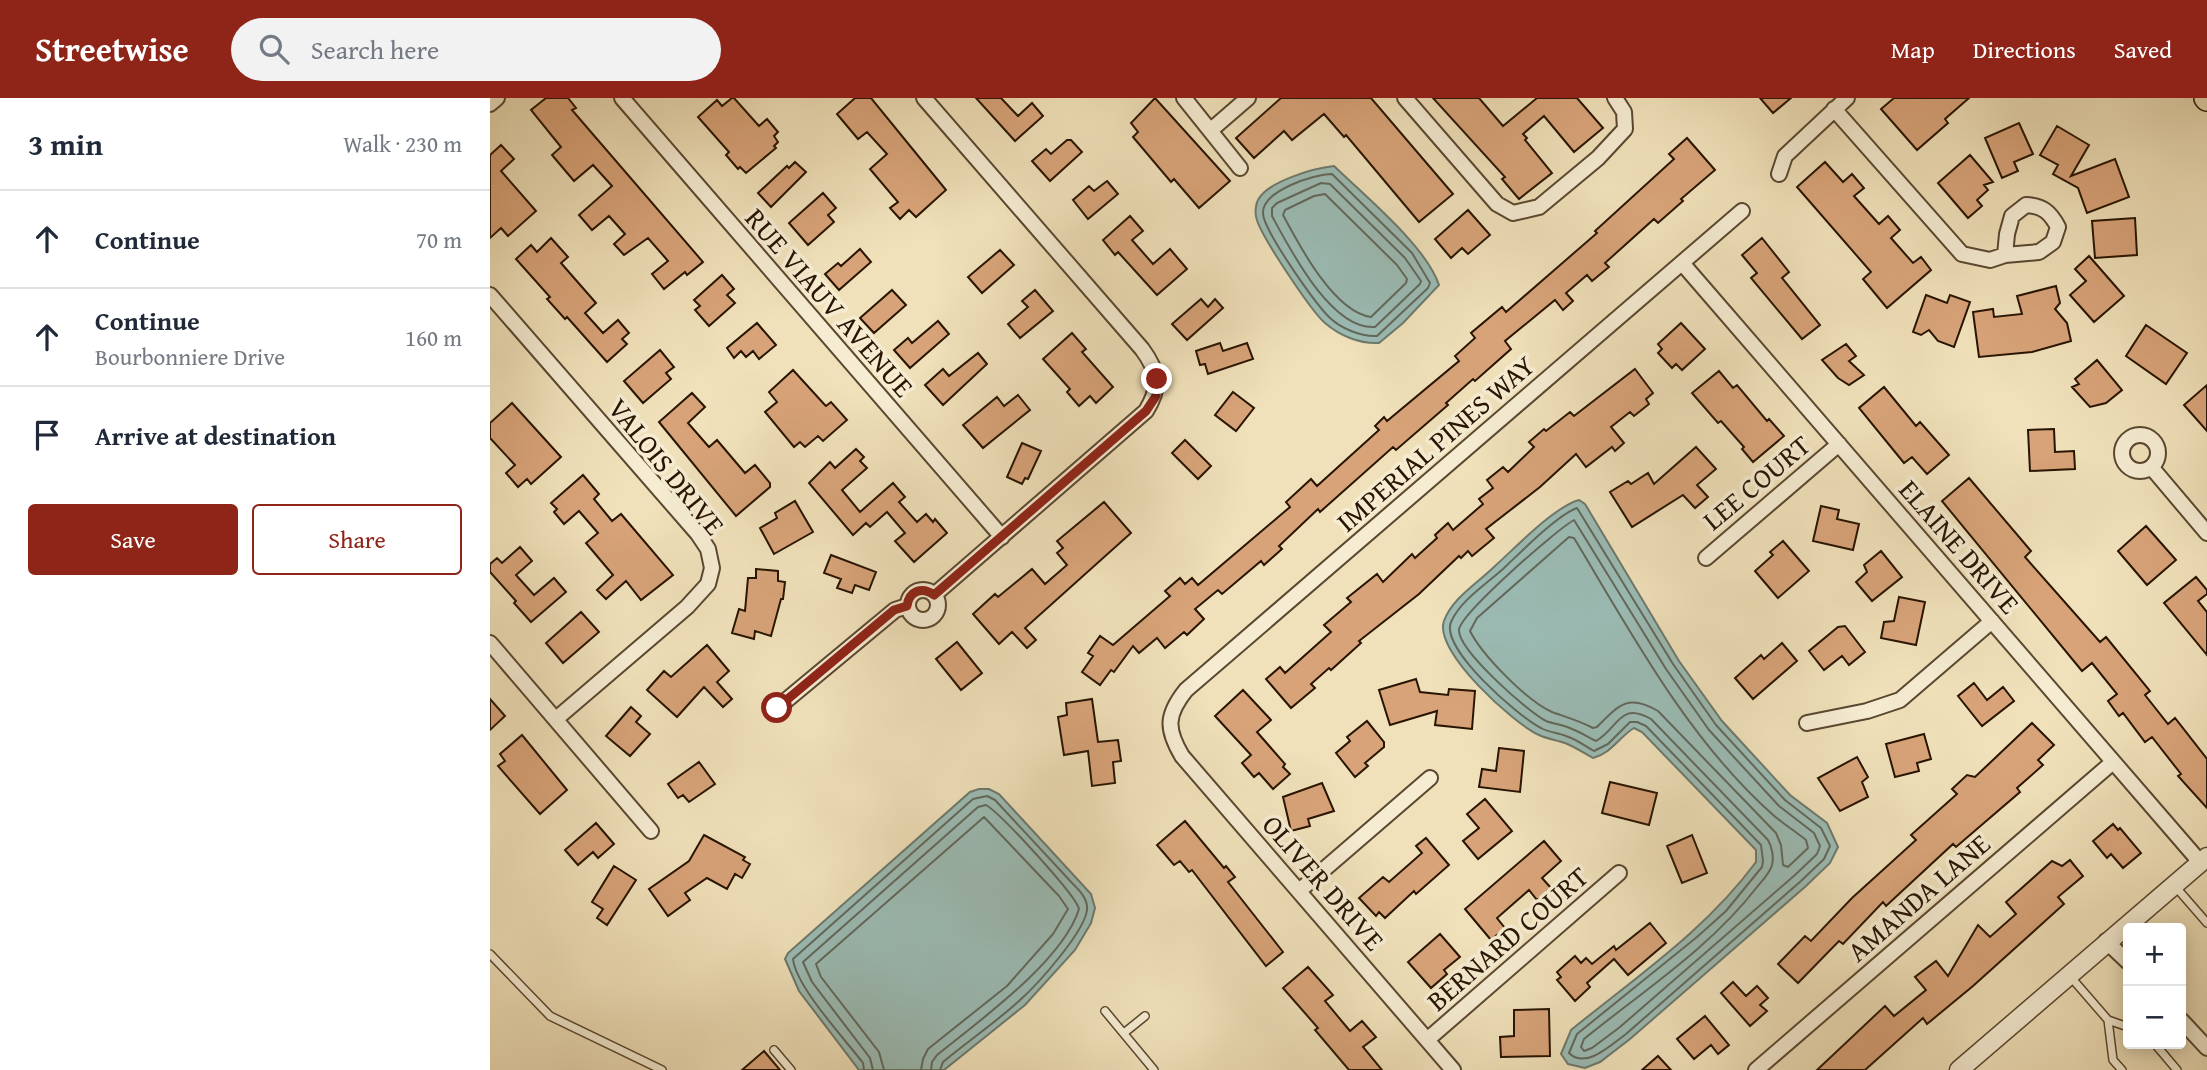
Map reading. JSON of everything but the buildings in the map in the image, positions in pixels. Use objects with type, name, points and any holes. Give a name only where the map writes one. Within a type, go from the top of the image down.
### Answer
[{"type":"street","points":[[490,104],[496,98]]},
{"type":"street","name":"RUE VIAUV AVENUE","points":[[622,98],[1002,537]]},
{"type":"street","points":[[924,98],[1142,349],[1152,362],[1157,379],[1156,396],[1146,411],[934,595]]},
{"type":"street","points":[[1184,98],[1240,168]]},
{"type":"street","points":[[1211,130],[1248,98]]},
{"type":"street","points":[[1405,98],[1497,204],[1513,213],[1539,207],[1598,158],[1625,129],[1624,112],[1615,98]]},
{"type":"street","points":[[1779,174],[1785,156],[1847,98]]},
{"type":"street","points":[[1834,109],[1962,254],[1990,260],[2005,256]]},
{"type":"street","name":"IMPERIAL PINES WAY","points":[[1169,721],[1175,704],[1186,690],[1742,211]]},
{"type":"street","name":"ELAINE DRIVE","points":[[1682,263],[2113,762],[2204,857]]},
{"type":"street","name":"VALOIS DRIVE","points":[[490,295],[698,534],[708,550],[712,568],[708,584],[687,607],[555,719]]},
{"type":"street","name":"LEE COURT","points":[[1706,558],[1839,444]]},
{"type":"street","points":[[2152,468],[2207,533]]},
{"type":"street","points":[[925,590],[934,595],[938,608],[929,619],[915,619],[907,606],[908,600],[915,592],[925,590]]},
{"type":"street","points":[[777,708],[894,610],[907,606]]},
{"type":"street","points":[[1807,723],[1867,711],[1900,699],[1992,621]]},
{"type":"street","points":[[490,643],[651,831]]},
{"type":"street","name":"OLIVER DRIVE","points":[[1169,721],[1172,740],[1182,756],[1453,1070]]},
{"type":"street","name":"AMANDA LANE","points":[[1756,1070],[2113,762]]},
{"type":"street","points":[[1299,891],[1430,778]]},
{"type":"street","points":[[1959,1070],[2204,857]]},
{"type":"street","name":"BERNARD COURT","points":[[1427,1040],[1619,873]]},
{"type":"street","points":[[2106,942],[2123,957]]},
{"type":"street","points":[[2186,1025],[2207,1048]]},
{"type":"lane","points":[[2173,884],[2207,923]]},
{"type":"lane","points":[[490,954],[550,1016],[662,1070]]},
{"type":"lane","points":[[2068,974],[2108,1020],[2123,1025]]},
{"type":"lane","points":[[1105,1011],[1154,1070]]},
{"type":"lane","points":[[1124,1033],[1145,1016]]},
{"type":"lane","points":[[2108,1020],[2113,1059],[2122,1070]]},
{"type":"lane","points":[[2159,1049],[2177,1070]]},
{"type":"lane","points":[[774,1050],[791,1070]]},
{"type":"water","points":[[1334,166],[1408,238],[1432,270],[1439,285],[1403,323],[1379,343],[1350,338],[1325,323],[1286,271],[1265,238],[1256,216],[1258,200],[1271,187],[1316,169]]},
{"type":"water","points":[[1579,500],[1585,504],[1679,661],[1722,721],[1790,795],[1827,823],[1838,847],[1830,863],[1806,886],[1630,1039],[1600,1062],[1585,1068],[1568,1064],[1561,1054],[1571,1030],[1693,931],[1756,862],[1756,850],[1642,732],[1634,728],[1610,749],[1593,758],[1565,743],[1542,736],[1512,717],[1478,685],[1451,650],[1444,634],[1444,621],[1453,605],[1547,519]]},
{"type":"water","points":[[989,789],[999,794],[1091,894],[1095,908],[1091,923],[1075,950],[1025,1005],[944,1070],[859,1070],[799,991],[785,959],[788,953],[970,792]]},
{"type":"route","points":[[777,708],[894,610],[907,606],[908,600],[915,592],[925,590],[934,595],[1002,537],[1146,411],[1156,396],[1157,379]]}]
